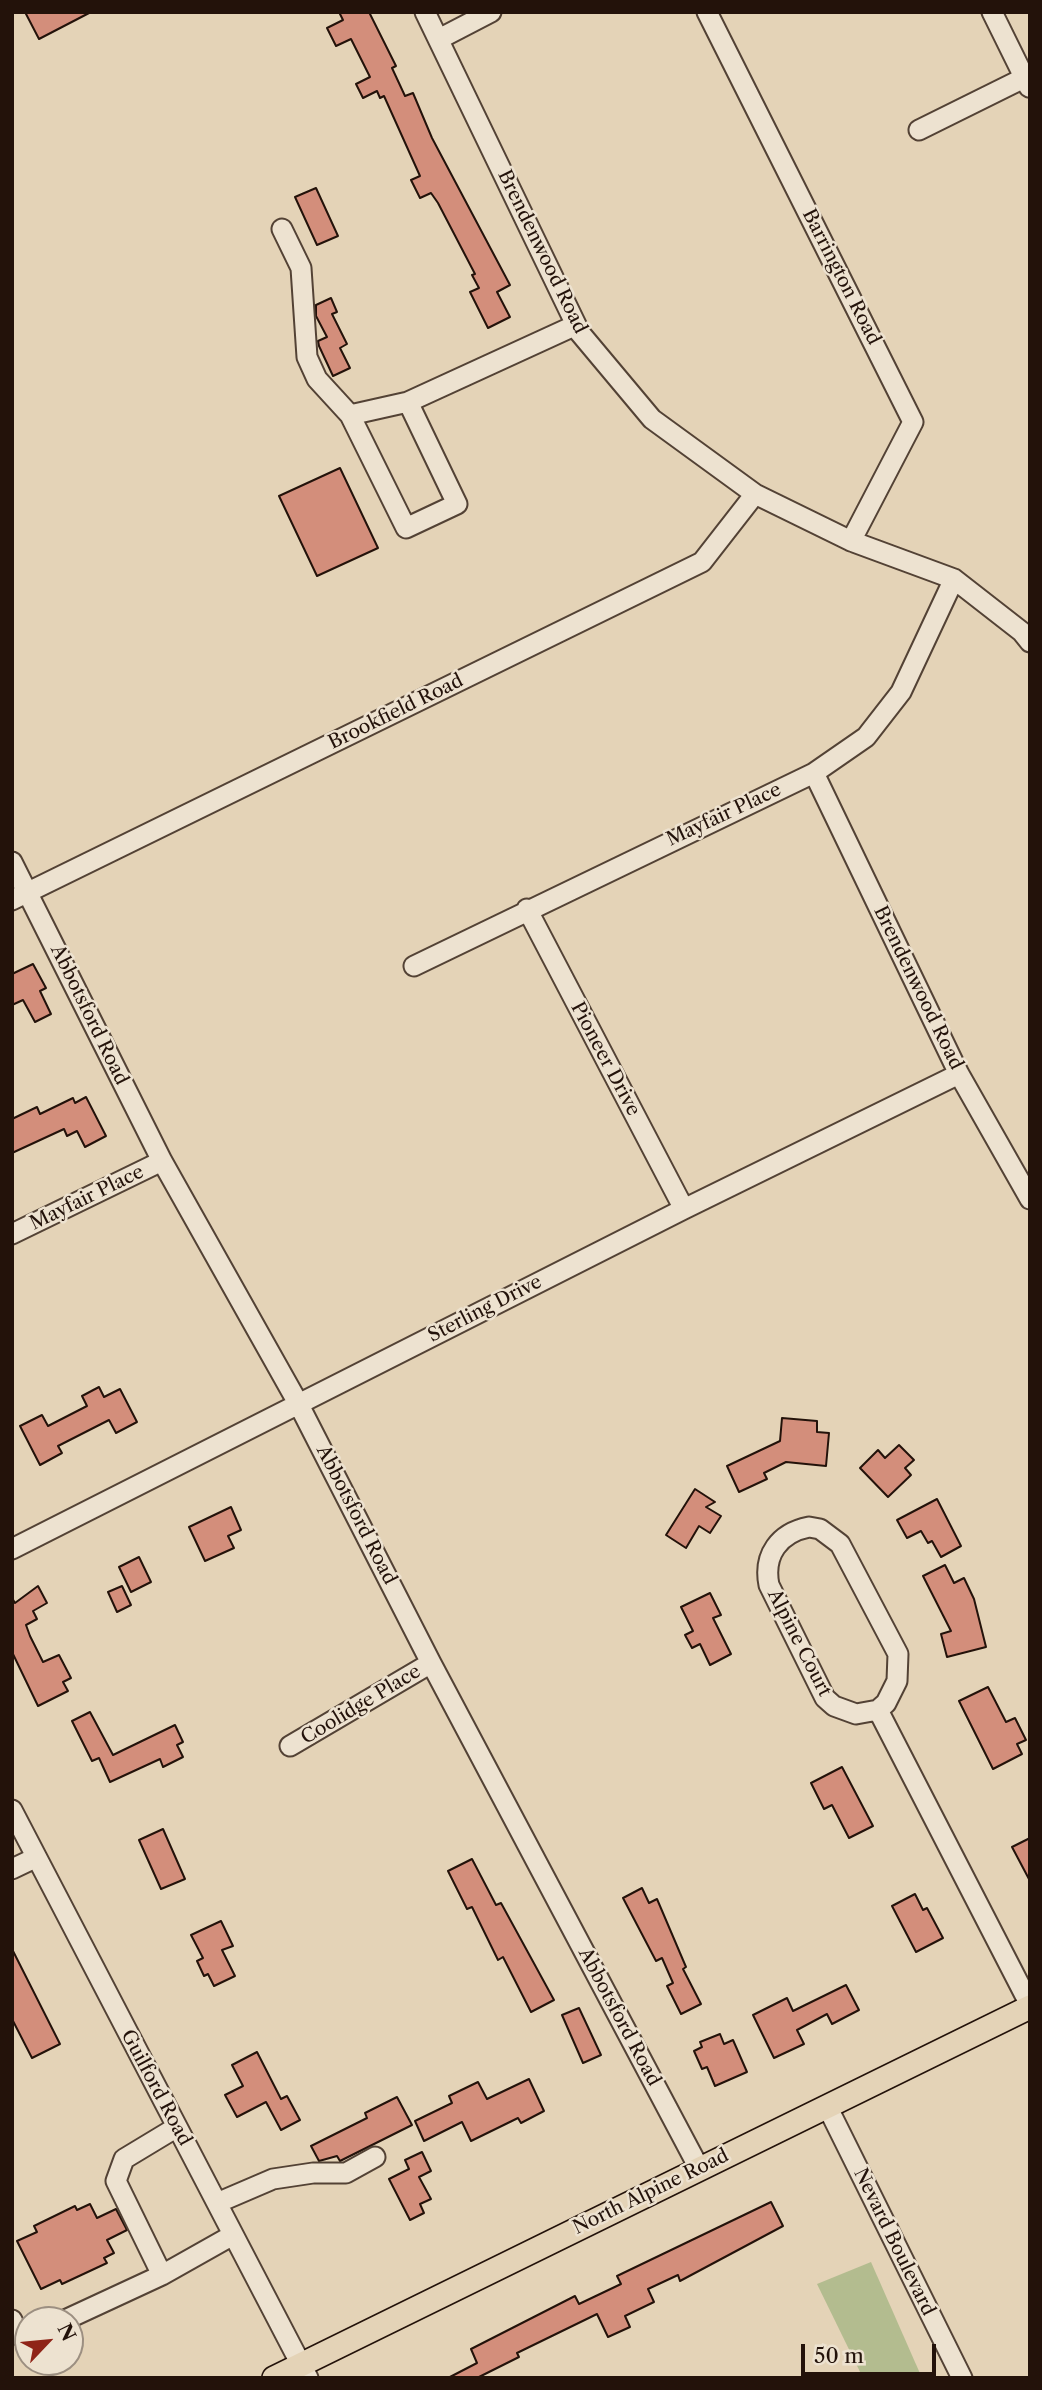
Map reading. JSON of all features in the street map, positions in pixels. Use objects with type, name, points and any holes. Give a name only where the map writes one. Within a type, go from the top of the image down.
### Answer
[{"type":"main road","name":"North Alpine Road","points":[[274,2378],[305,2371],[699,2168],[1030,2006]]},
{"type":"street","name":"Brendenwood Road","points":[[425,12],[576,325],[652,419],[755,494],[850,541],[954,579],[1023,632],[1030,642]]},
{"type":"street","points":[[439,39],[491,12]]},
{"type":"street","name":"Barrington Road","points":[[707,12],[914,422],[850,541]]},
{"type":"street","points":[[919,130],[1028,80],[992,12]]},
{"type":"street","points":[[282,229],[302,268],[307,356],[317,379],[351,415],[406,528],[457,504],[408,402]]},
{"type":"street","points":[[351,415],[408,402],[576,325]]},
{"type":"street","name":"Brookfield Road","points":[[20,896],[702,562],[755,494]]},
{"type":"street","name":"Mayfair Place","points":[[414,966],[527,909],[814,773],[866,737],[901,692],[954,579]]},
{"type":"street","name":"Brendenwood Road","points":[[814,773],[959,1074],[1030,1199]]},
{"type":"street","name":"Abbotsford Road","points":[[12,862],[20,896],[162,1161],[298,1403],[431,1663],[699,2168]]},
{"type":"street","name":"Pioneer Drive","points":[[527,909],[684,1209]]},
{"type":"street","name":"Sterling Drive","points":[[12,1549],[684,1209],[959,1074]]},
{"type":"street","name":"Mayfair Place","points":[[12,1234],[162,1161]]},
{"type":"street","name":"Alpine Court","points":[[797,1529],[820,1529],[840,1544],[898,1654],[897,1681],[886,1703],[878,1710],[849,1713],[825,1698],[769,1585],[766,1570],[772,1549],[797,1529]]},
{"type":"street","name":"Coolidge Place","points":[[290,1746],[431,1663]]},
{"type":"street","points":[[878,1710],[1030,2006]]},
{"type":"street","name":"Guilford Road","points":[[12,1810],[305,2371]]},
{"type":"street","points":[[12,1869],[35,1858]]},
{"type":"street","name":"Nevard Boulevard","points":[[827,2106],[962,2378]]},
{"type":"street","points":[[162,2275],[116,2181],[124,2159],[177,2127]]},
{"type":"street","points":[[217,2203],[273,2179],[313,2173],[346,2172],[375,2157]]},
{"type":"street","points":[[84,2311],[162,2275],[233,2235]]},
{"type":"green space","points":[[871,2262],[922,2378],[863,2378],[817,2284]]},
{"type":"building","points":[[25,12],[91,12],[39,39]]},
{"type":"building","points":[[339,12],[369,12],[396,66],[392,68],[405,96],[413,93],[432,138],[510,285],[497,292],[510,317],[488,328],[470,292],[479,288],[472,275],[475,274],[431,193],[420,198],[411,180],[420,176],[384,96],[380,98],[377,91],[363,98],[356,84],[370,77],[351,39],[336,46],[327,28],[343,20]]},
{"type":"building","points":[[316,188],[338,236],[317,245],[295,197]]},
{"type":"building","points":[[331,298],[337,312],[332,314],[347,344],[340,348],[350,368],[333,376],[319,346],[318,341],[327,337],[316,316],[316,305]]},
{"type":"building","points":[[340,468],[378,548],[317,576],[279,496]]},
{"type":"building","points":[[33,964],[46,988],[40,991],[51,1014],[35,1022],[23,1000],[12,1005],[12,974]]},
{"type":"building","points":[[86,1097],[106,1136],[85,1147],[77,1131],[67,1136],[64,1129],[12,1153],[12,1119],[37,1107],[40,1114],[73,1098],[75,1103]]},
{"type":"building","points":[[99,1387],[104,1397],[120,1389],[137,1422],[116,1433],[109,1420],[58,1446],[62,1453],[40,1465],[20,1426],[42,1415],[48,1426],[87,1406],[82,1396]]},
{"type":"building","points":[[782,1418],[817,1421],[817,1432],[829,1433],[826,1466],[786,1462],[764,1473],[767,1479],[739,1492],[727,1466],[780,1441]]},
{"type":"building","points":[[899,1445],[914,1460],[905,1468],[911,1475],[888,1497],[860,1468],[878,1450],[885,1458]]},
{"type":"building","points":[[695,1489],[715,1502],[706,1507],[721,1516],[710,1533],[699,1526],[686,1548],[666,1535]]},
{"type":"building","points":[[937,1499],[961,1546],[941,1557],[932,1541],[928,1543],[921,1531],[907,1538],[897,1520]]},
{"type":"building","points":[[231,1507],[241,1530],[228,1536],[234,1548],[205,1561],[189,1527]]},
{"type":"building","points":[[139,1557],[151,1582],[131,1592],[119,1567]]},
{"type":"building","points":[[945,1565],[954,1583],[964,1578],[974,1599],[986,1647],[947,1657],[941,1634],[951,1631],[923,1576]]},
{"type":"building","points":[[38,1586],[47,1603],[33,1611],[37,1619],[26,1625],[43,1662],[59,1655],[71,1678],[63,1682],[68,1691],[38,1706],[12,1652],[12,1598],[15,1603]]},
{"type":"building","points":[[122,1586],[131,1605],[117,1612],[108,1592]]},
{"type":"building","points":[[710,1593],[721,1615],[713,1618],[731,1654],[710,1665],[700,1644],[692,1648],[685,1635],[693,1631],[681,1607]]},
{"type":"building","points":[[988,1687],[1006,1722],[1015,1718],[1026,1740],[1017,1744],[1022,1754],[993,1769],[959,1701]]},
{"type":"building","points":[[90,1712],[113,1755],[175,1725],[183,1742],[177,1745],[183,1757],[163,1767],[160,1759],[110,1782],[99,1758],[92,1761],[72,1721]]},
{"type":"building","points":[[842,1767],[873,1826],[849,1838],[832,1805],[824,1809],[811,1783]]},
{"type":"building","points":[[163,1829],[185,1879],[161,1889],[139,1840]]},
{"type":"building","points":[[1030,1838],[1030,1881],[1012,1847]]},
{"type":"building","points":[[472,1859],[496,1905],[501,1903],[554,2000],[531,2012],[503,1957],[498,1960],[472,1907],[467,1909],[448,1871]]},
{"type":"building","points":[[642,1888],[649,1903],[657,1899],[686,1967],[683,1969],[701,2004],[681,2014],[667,1986],[673,1983],[662,1958],[656,1961],[623,1898]]},
{"type":"building","points":[[915,1894],[923,1910],[927,1908],[943,1938],[916,1952],[892,1906]]},
{"type":"building","points":[[221,1921],[233,1946],[222,1950],[235,1976],[214,1986],[208,1974],[204,1976],[197,1961],[203,1958],[191,1935]]},
{"type":"building","points":[[12,1949],[60,2044],[32,2058],[12,2019]]},
{"type":"building","points":[[846,1985],[859,2010],[832,2024],[827,2014],[797,2030],[804,2044],[774,2058],[753,2015],[787,1998],[793,2011]]},
{"type":"building","points":[[579,2008],[601,2055],[583,2063],[562,2015]]},
{"type":"building","points":[[720,2034],[724,2044],[733,2040],[747,2072],[715,2086],[707,2067],[702,2069],[694,2051],[702,2047],[700,2042]]},
{"type":"building","points":[[257,2052],[281,2099],[287,2096],[300,2120],[281,2130],[266,2102],[237,2117],[225,2095],[243,2086],[232,2065]]},
{"type":"building","points":[[529,2079],[544,2111],[521,2123],[518,2118],[471,2141],[462,2122],[424,2141],[415,2121],[452,2103],[449,2096],[478,2082],[487,2099]]},
{"type":"building","points":[[397,2097],[412,2125],[340,2161],[337,2156],[319,2161],[311,2146],[367,2118],[365,2113]]},
{"type":"building","points":[[422,2152],[431,2171],[419,2177],[431,2199],[420,2204],[424,2213],[410,2220],[389,2179],[409,2169],[405,2160]]},
{"type":"building","points":[[771,2202],[783,2226],[680,2281],[678,2275],[648,2289],[654,2302],[625,2316],[630,2327],[608,2337],[597,2314],[517,2353],[519,2357],[477,2378],[448,2378],[477,2363],[471,2349],[575,2296],[579,2304],[621,2284],[617,2276]]},
{"type":"building","points":[[90,2204],[97,2218],[116,2209],[127,2230],[107,2240],[114,2253],[104,2258],[107,2263],[62,2284],[60,2280],[41,2289],[17,2241],[37,2232],[34,2226],[75,2206],[77,2210]]}]
